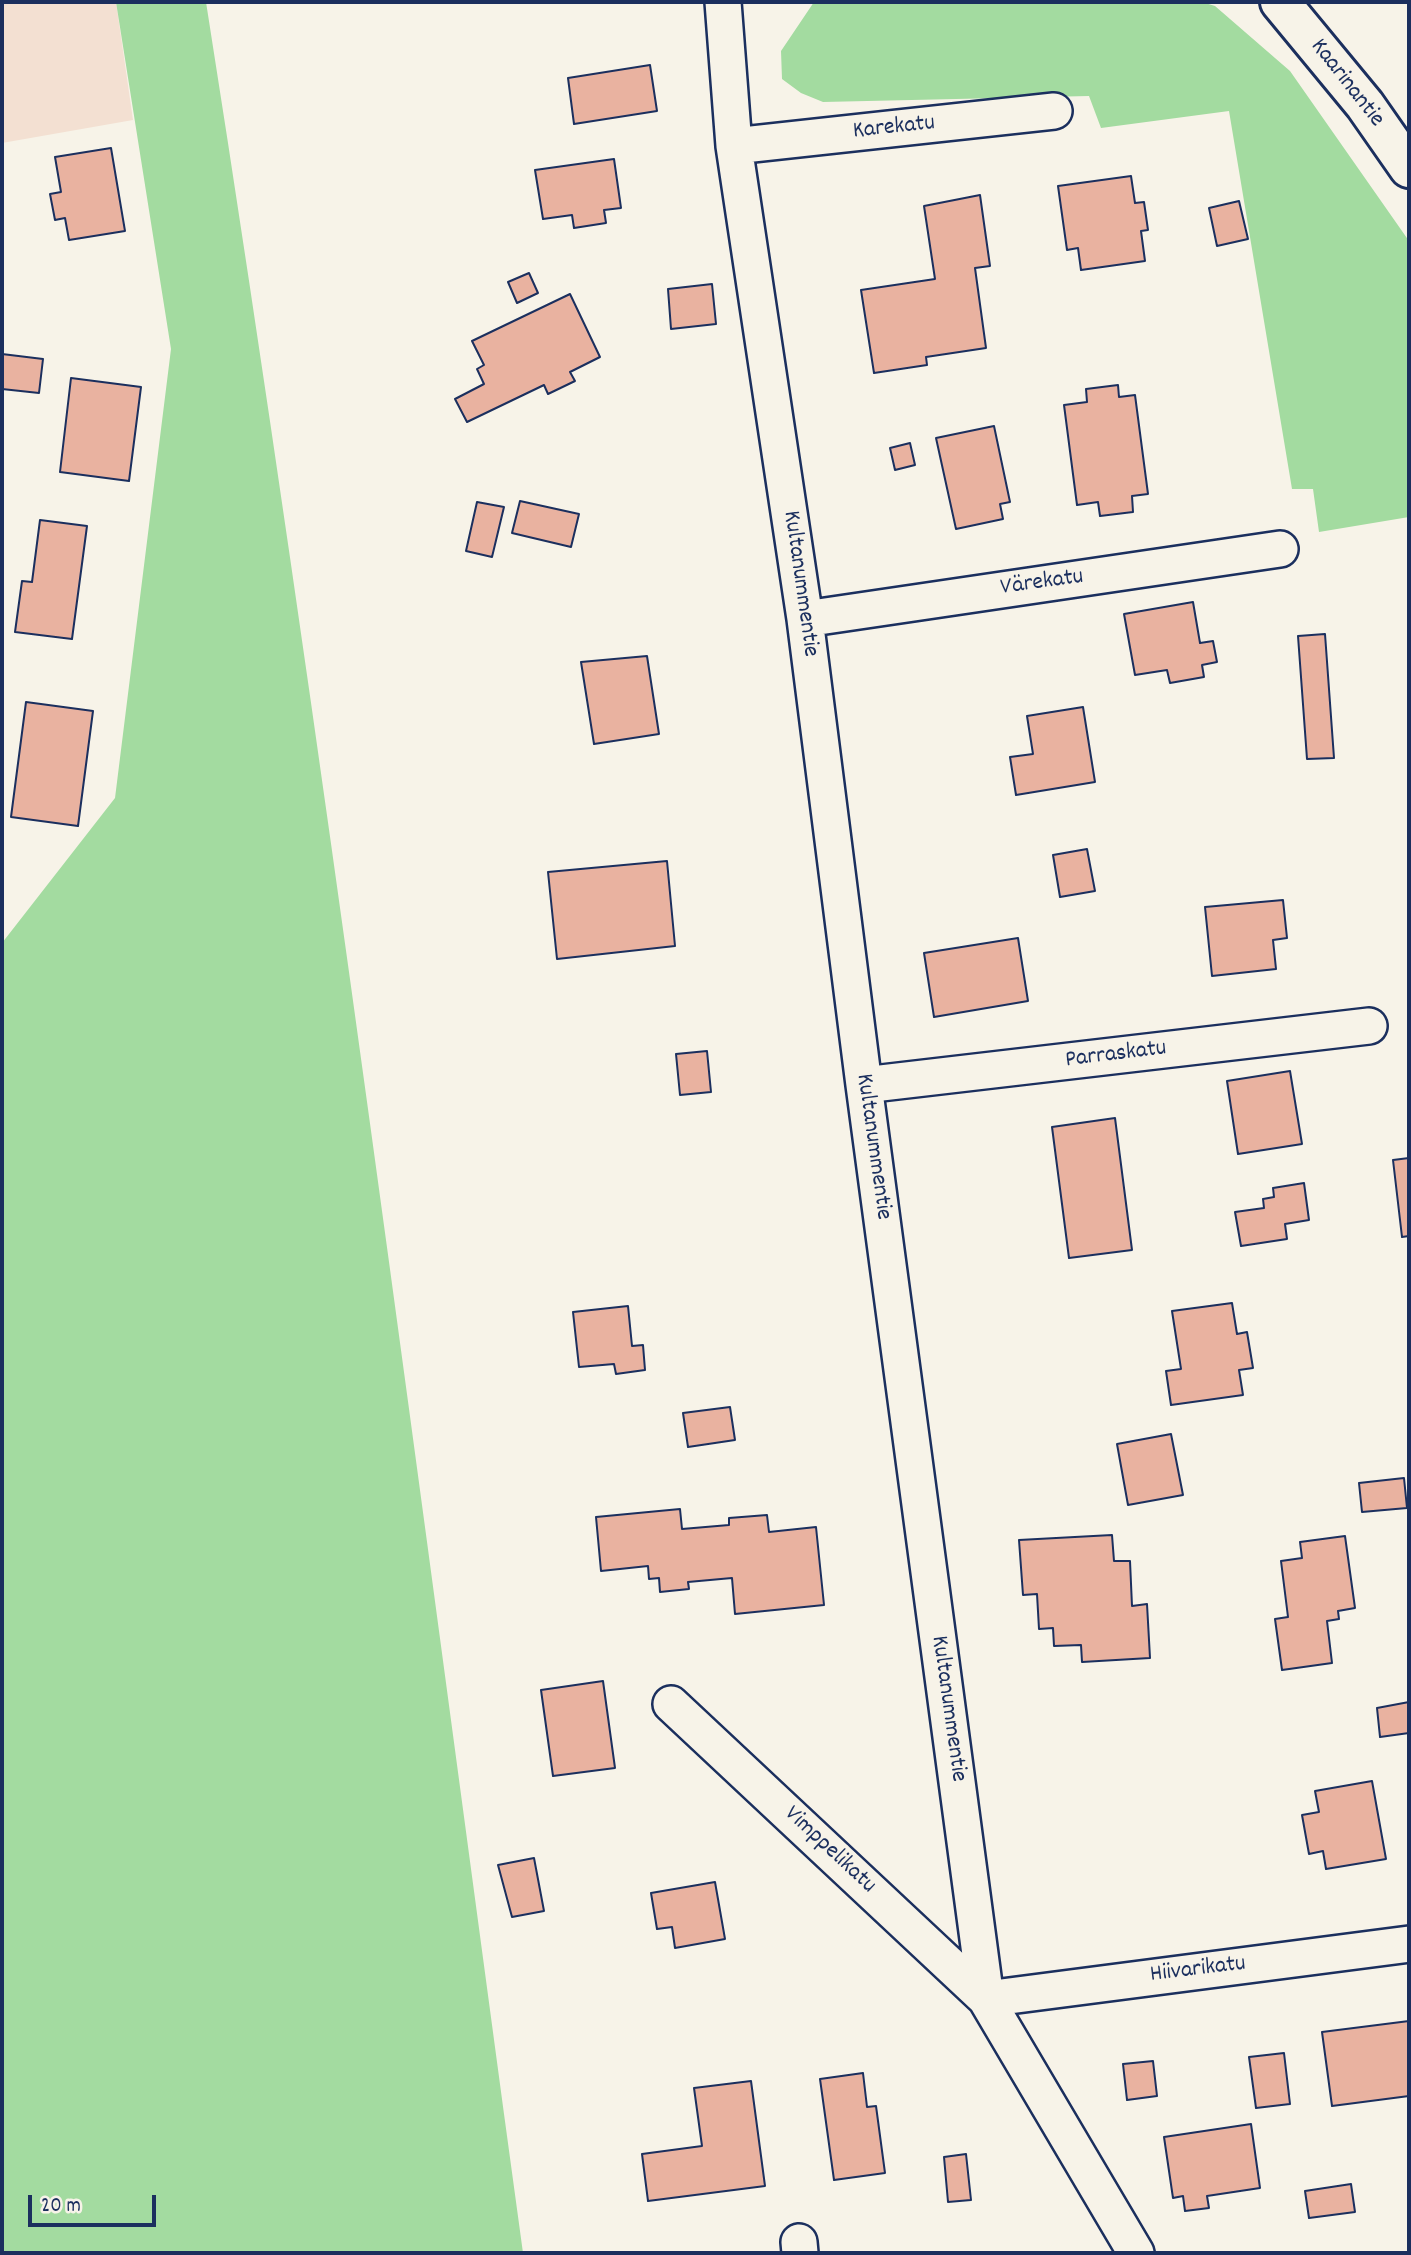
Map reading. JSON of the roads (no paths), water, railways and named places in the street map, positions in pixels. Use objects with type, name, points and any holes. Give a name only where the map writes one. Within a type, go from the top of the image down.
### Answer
[{"type":"main road","name":"Kaarinantie","points":[[1280,2],[1365,105],[1409,167]]},
{"type":"street","name":"Kultanummentie","points":[[723,2],[734,146],[805,620],[986,1999],[1136,2253]]},
{"type":"street","name":"Karekatu","points":[[734,146],[1054,111]]},
{"type":"street","name":"Värekatu","points":[[805,620],[1280,549]]},
{"type":"street","name":"Parraskatu","points":[[864,1085],[1369,1026]]},
{"type":"street","name":"Vimppelikatu","points":[[671,1704],[986,1999]]},
{"type":"street","name":"Hiivarikatu","points":[[986,1999],[1409,1944]]}]
